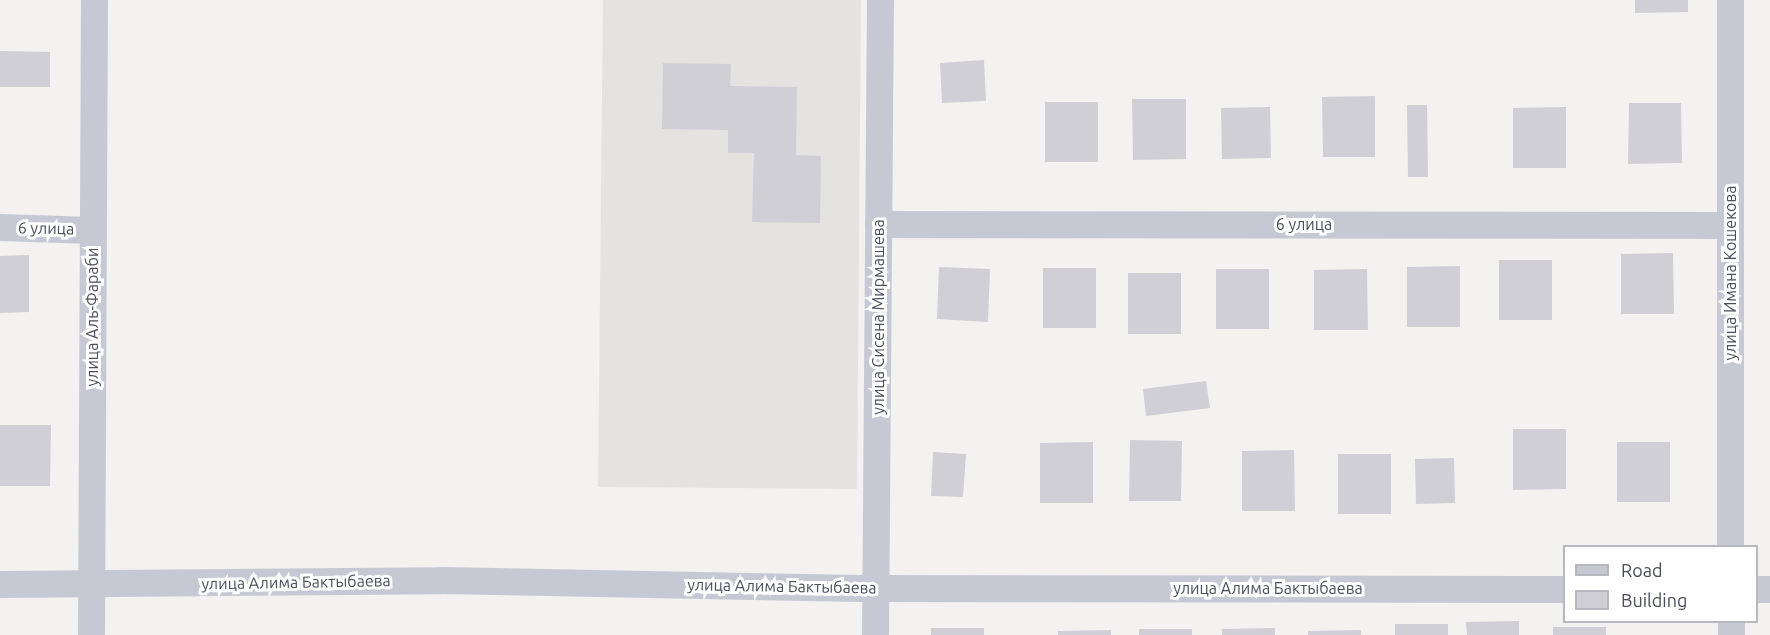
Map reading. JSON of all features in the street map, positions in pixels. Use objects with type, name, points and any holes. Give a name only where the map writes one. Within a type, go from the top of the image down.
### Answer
[{"type":"street","name":"улица Аль-Фараби","points":[[91,635],[94,0]]},
{"type":"street","name":"улица Сисена Мирмашева","points":[[875,635],[880,0]]},
{"type":"street","name":"улица Имана Кошекова","points":[[1730,0],[1730,545]]},
{"type":"street","name":"6 улица","points":[[878,224],[1730,225]]},
{"type":"street","name":"6 улица","points":[[0,227],[92,230]]},
{"type":"street","name":"улица Алима Бактыбаева","points":[[0,584],[441,580],[876,588],[1563,589]]},
{"type":"shaded area","points":[[603,0],[861,0],[857,489],[598,487]]},
{"type":"building","points":[[1635,0],[1688,0],[1688,12],[1635,13]]},
{"type":"building","points":[[0,51],[50,52],[50,87],[0,87]]},
{"type":"building","points":[[984,60],[986,101],[942,103],[940,63]]},
{"type":"building","points":[[663,63],[731,64],[730,86],[797,87],[796,155],[821,156],[820,223],[752,222],[754,153],[728,153],[728,130],[662,129]]},
{"type":"building","points":[[1375,96],[1375,157],[1323,157],[1322,97]]},
{"type":"building","points":[[1132,99],[1186,99],[1186,159],[1133,160]]},
{"type":"building","points":[[1045,102],[1098,102],[1098,162],[1045,162]]},
{"type":"building","points":[[1629,103],[1681,103],[1682,163],[1628,164]]},
{"type":"building","points":[[1407,105],[1427,105],[1428,177],[1408,177]]},
{"type":"building","points":[[1270,107],[1271,158],[1222,159],[1221,108]]},
{"type":"building","points":[[1566,107],[1566,168],[1513,168],[1513,108]]},
{"type":"building","points":[[1673,253],[1674,314],[1621,314],[1621,254]]},
{"type":"building","points":[[29,255],[29,312],[0,313],[0,256]]},
{"type":"building","points":[[1499,260],[1552,260],[1552,320],[1499,320]]},
{"type":"building","points":[[1460,266],[1460,327],[1407,327],[1407,267]]},
{"type":"building","points":[[939,267],[990,269],[988,322],[937,319]]},
{"type":"building","points":[[1043,268],[1096,268],[1096,328],[1043,328]]},
{"type":"building","points":[[1216,269],[1269,269],[1269,329],[1216,329]]},
{"type":"building","points":[[1367,269],[1368,330],[1314,330],[1314,270]]},
{"type":"building","points":[[1128,273],[1181,273],[1181,334],[1128,334]]},
{"type":"building","points":[[1206,381],[1210,408],[1146,416],[1143,389]]},
{"type":"building","points":[[0,425],[51,425],[50,486],[0,486]]},
{"type":"building","points":[[1513,429],[1566,429],[1566,489],[1513,490]]},
{"type":"building","points":[[1130,440],[1182,441],[1181,501],[1129,501]]},
{"type":"building","points":[[1093,442],[1093,503],[1040,503],[1040,443]]},
{"type":"building","points":[[1617,442],[1670,442],[1670,502],[1617,502]]},
{"type":"building","points":[[1294,450],[1295,511],[1242,511],[1242,451]]},
{"type":"building","points":[[933,452],[966,454],[963,497],[931,496]]},
{"type":"building","points":[[1338,454],[1391,454],[1391,514],[1338,514]]},
{"type":"building","points":[[1454,458],[1455,503],[1416,504],[1415,459]]},
{"type":"building","points":[[1519,621],[1519,635],[1467,635],[1466,622]]},
{"type":"building","points":[[1395,624],[1448,624],[1448,635],[1395,635]]},
{"type":"building","points":[[1553,627],[1606,627],[1606,635],[1553,635]]},
{"type":"building","points":[[931,628],[984,628],[984,635],[931,635]]},
{"type":"building","points":[[1275,628],[1275,635],[1222,635],[1222,629]]},
{"type":"building","points":[[1139,629],[1192,629],[1192,635],[1139,635]]},
{"type":"building","points":[[1111,630],[1111,635],[1058,635],[1058,631]]},
{"type":"building","points":[[1361,630],[1361,635],[1308,635],[1308,631]]}]
